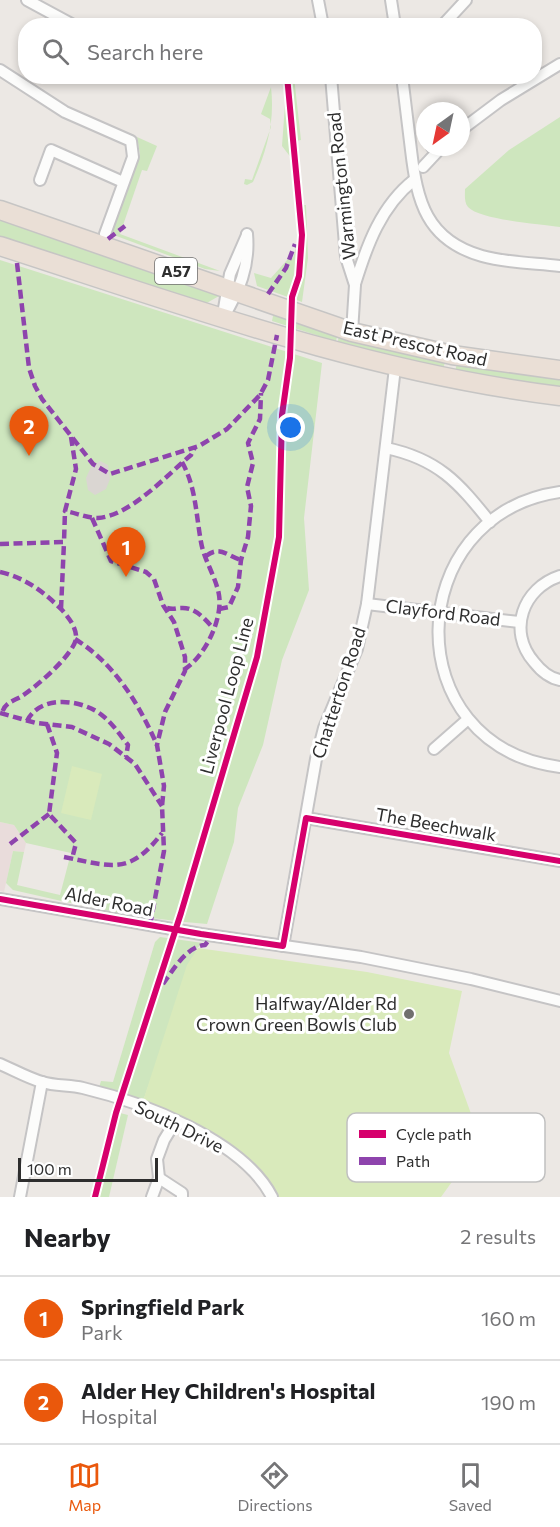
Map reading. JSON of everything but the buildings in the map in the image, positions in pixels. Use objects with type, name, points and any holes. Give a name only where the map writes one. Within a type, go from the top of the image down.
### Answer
[{"type":"highway","name":"East Prescot Road","points":[[0,210],[351,332],[452,355],[560,370]]},
{"type":"highway","name":"East Prescot Road","points":[[0,246],[334,353],[395,368],[560,396]]},
{"type":"street","points":[[27,0],[60,18]]},
{"type":"street","points":[[318,0],[321,18]]},
{"type":"street","points":[[390,0],[393,18]]},
{"type":"street","points":[[449,18],[466,0]]},
{"type":"street","points":[[542,75],[560,64]]},
{"type":"street","points":[[0,70],[18,82]]},
{"type":"street","points":[[22,84],[65,112],[131,141],[133,157],[105,234]]},
{"type":"street","name":"Warmington Road","points":[[332,84],[346,257],[355,285],[351,332]]},
{"type":"street","points":[[403,84],[414,180],[419,202],[430,222],[454,244],[484,257],[560,266]]},
{"type":"street","points":[[470,123],[527,84]]},
{"type":"street","points":[[40,180],[51,150],[123,182]]},
{"type":"street","points":[[423,167],[432,156]]},
{"type":"street","points":[[355,285],[365,254],[382,216],[398,194],[414,180]]},
{"type":"street","points":[[223,318],[232,291]]},
{"type":"street","name":"Chatterton Road","points":[[283,946],[324,728],[357,649],[367,604],[395,368]]},
{"type":"street","points":[[386,448],[417,457],[445,472],[490,522]]},
{"type":"street","points":[[560,492],[528,500],[490,522],[468,545],[453,568],[439,612],[439,654],[449,686],[467,720],[488,739],[512,753],[542,764],[560,767]]},
{"type":"street","points":[[560,576],[550,579],[536,592],[519,622],[519,636],[526,654],[551,678],[560,680]]},
{"type":"street","name":"Clayford Road","points":[[367,604],[519,622]]},
{"type":"street","points":[[434,748],[467,720]]},
{"type":"street","name":"The Beechwalk","points":[[306,818],[560,861]]},
{"type":"street","name":"Alder Road","points":[[0,898],[201,934],[362,957],[460,976],[560,1001]]},
{"type":"street","name":"South Drive","points":[[0,1064],[42,1082],[82,1088],[146,1107],[225,1147],[265,1183],[272,1197]]},
{"type":"street","points":[[20,1197],[42,1082]]},
{"type":"street","points":[[152,1197],[159,1178],[157,1159],[164,1140],[176,1122]]},
{"type":"street","points":[[159,1178],[182,1193],[183,1197]]},
{"type":"shaded area","points":[[100,461],[108,465],[110,479],[106,489],[95,495],[88,490],[86,478],[91,467]]},
{"type":"shaded area","points":[[0,822],[14,825],[26,843],[24,852],[13,851],[4,892],[0,891]]},
{"type":"green space","points":[[286,84],[295,84],[301,140],[296,141],[302,205],[306,205],[308,258],[302,302],[257,286],[254,273],[271,278],[288,259],[293,258],[302,227],[297,175],[292,159],[282,146]]},
{"type":"green space","points":[[271,87],[272,112],[271,124],[270,119],[261,114]]},
{"type":"green space","points":[[560,117],[560,227],[497,218],[468,207],[465,201],[465,189],[509,150]]},
{"type":"green space","points":[[270,131],[253,182],[244,184],[245,179],[252,180]]},
{"type":"green space","points":[[137,137],[157,146],[147,171],[142,170],[120,234],[220,271],[205,269],[111,234],[140,154]]},
{"type":"green space","points":[[0,216],[218,292],[219,296],[205,304],[0,239]]},
{"type":"green space","points":[[0,260],[322,363],[304,518],[309,590],[282,660],[263,745],[238,808],[234,842],[207,924],[158,919],[86,906],[13,890],[6,883],[13,851],[24,852],[17,885],[60,895],[71,853],[26,843],[14,825],[0,822]]},
{"type":"green space","points":[[277,315],[338,333],[335,345],[316,335],[272,321],[273,316]]},
{"type":"green space","points":[[339,336],[445,362],[443,370],[337,345]]},
{"type":"green space","points":[[457,363],[560,377],[560,390],[455,372]]},
{"type":"green space","points":[[72,766],[102,774],[91,820],[61,813]]},
{"type":"green space","points":[[160,937],[203,943],[197,948],[142,1104],[98,1091],[101,1081],[113,1082],[155,942]]},
{"type":"green space","points":[[198,948],[367,972],[462,991],[449,1053],[471,1113],[347,1113],[347,1182],[452,1182],[441,1197],[278,1197],[267,1179],[253,1164],[220,1138],[182,1119],[142,1104],[187,965]]},
{"type":"green space","points":[[112,1111],[128,1115],[109,1197],[90,1197]]},
{"type":"marked path","points":[[108,239],[125,226]]},
{"type":"marked path","points":[[268,294],[286,268],[295,244]]},
{"type":"marked path","points":[[17,263],[29,368],[35,386],[42,399],[93,464],[110,474],[199,446],[227,429],[260,395],[268,380],[277,335]]},
{"type":"marked path","points":[[219,609],[229,607],[238,587],[241,560],[248,537],[251,506],[247,487],[253,463],[248,443],[260,419],[261,393]]},
{"type":"marked path","points":[[71,437],[76,469],[65,511],[94,518],[110,516],[135,502],[191,455],[195,447]]},
{"type":"marked path","points":[[182,462],[193,491],[203,549],[217,588],[220,605],[215,626],[206,646],[185,669]]},
{"type":"marked path","points":[[0,544],[64,542],[65,511]]},
{"type":"marked path","points":[[92,518],[111,561],[146,572],[154,579],[163,605],[174,622],[185,657],[185,671],[165,712],[157,745],[164,786],[162,806],[164,851],[150,925]]},
{"type":"marked path","points":[[61,609],[64,542]]},
{"type":"marked path","points":[[206,556],[220,551],[241,560]]},
{"type":"marked path","points":[[0,572],[34,586],[48,597],[67,616],[76,635],[73,646],[61,662],[36,686],[8,704],[2,713]]},
{"type":"marked path","points":[[167,608],[191,609],[213,628]]},
{"type":"marked path","points":[[75,639],[102,660],[114,673],[134,700],[157,745]]},
{"type":"marked path","points":[[27,721],[33,712],[51,703],[74,703],[85,706],[95,710],[110,722],[128,745],[126,757]]},
{"type":"marked path","points":[[0,713],[36,723],[72,727],[109,744],[135,764],[162,806]]},
{"type":"marked path","points":[[47,724],[57,753],[49,814],[76,843],[72,859]]},
{"type":"marked path","points":[[10,844],[49,814]]},
{"type":"marked path","points":[[64,857],[108,865],[130,862],[140,856],[162,833]]},
{"type":"marked path","points":[[163,984],[186,954],[198,946],[205,945],[213,935]]},
{"type":"cycle path","name":"Liverpool Loop Line","points":[[95,1197],[116,1113],[181,913],[257,657],[279,537],[282,415],[290,358],[292,297],[299,276],[302,235],[288,84]]},
{"type":"cycle path","points":[[0,899],[283,946],[306,818],[560,861]]},
{"type":"place","name":"Alder Hey Children's Hospital","points":[[29,456]]},
{"type":"place","name":"Springfield Park","points":[[126,577]]},
{"type":"place","name":"Halfway/Alder Rd Crown Green Bowls Club","points":[[409,1014]]}]
